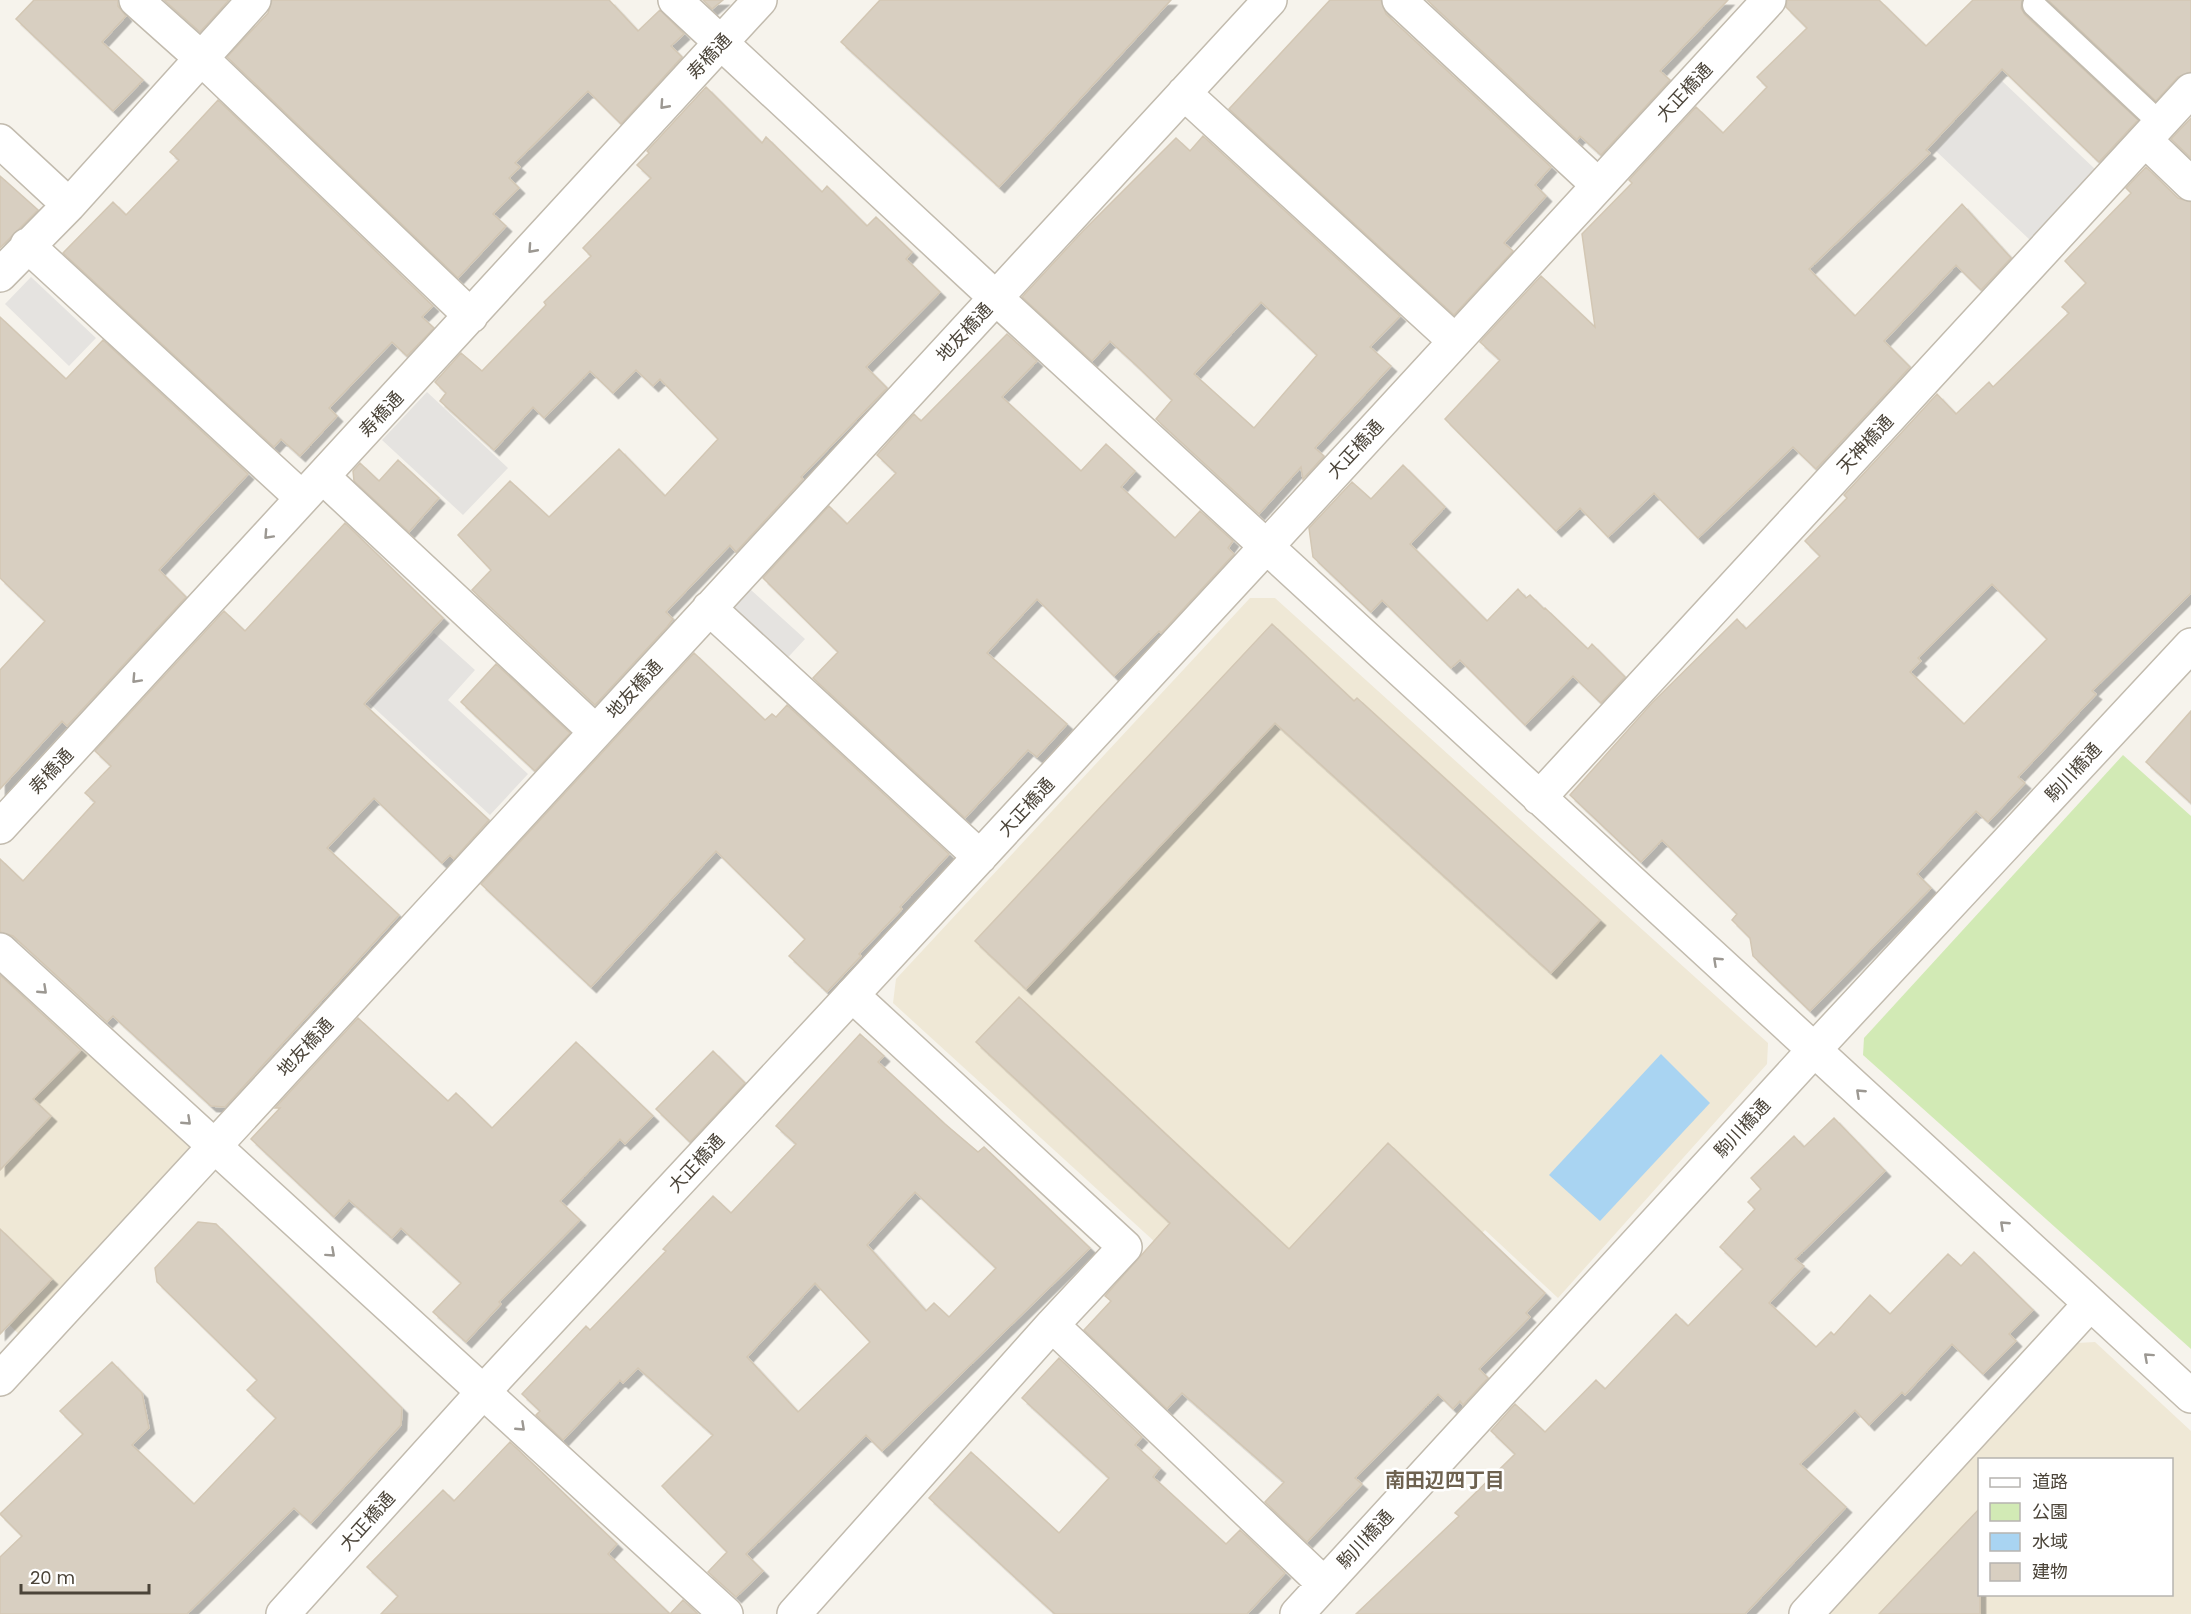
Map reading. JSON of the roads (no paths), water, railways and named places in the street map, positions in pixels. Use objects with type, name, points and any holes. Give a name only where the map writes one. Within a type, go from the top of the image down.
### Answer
[{"type":"street","points":[[136,0],[201,58],[471,316]]},
{"type":"street","points":[[0,275],[27,245],[69,206],[254,0]]},
{"type":"street","points":[[675,0],[2191,1396]]},
{"type":"street","name":"寿橋通","points":[[0,827],[760,0]]},
{"type":"street","name":"地友橋通","points":[[0,1379],[1270,0]]},
{"type":"street","points":[[1399,0],[1598,185]]},
{"type":"street","name":"大正橋通","points":[[283,1614],[483,1392],[980,857],[1769,0]]},
{"type":"street","name":"天神橋通","points":[[1539,798],[2191,90]]},
{"type":"street","points":[[1184,93],[1455,341]]},
{"type":"street","points":[[2153,132],[2191,184]]},
{"type":"street","points":[[0,141],[69,206]]},
{"type":"street","points":[[27,245],[595,731]]},
{"type":"street","points":[[709,608],[980,857]]},
{"type":"street","name":"駒川橋通","points":[[1297,1614],[1814,1050],[2187,658]]},
{"type":"street","points":[[0,950],[726,1614]]},
{"type":"street","points":[[794,1614],[1052,1324],[1125,1247],[852,995]]},
{"type":"street","points":[[1806,1614],[2090,1304]]},
{"type":"street","points":[[1052,1324],[1323,1584]]},
{"type":"lane","points":[[2034,5],[2153,132]]},
{"type":"water","points":[[1661,1054],[1710,1103],[1600,1221],[1549,1175]]},
{"type":"district","name":"南田辺四丁目","points":[[1445,1480]]}]
